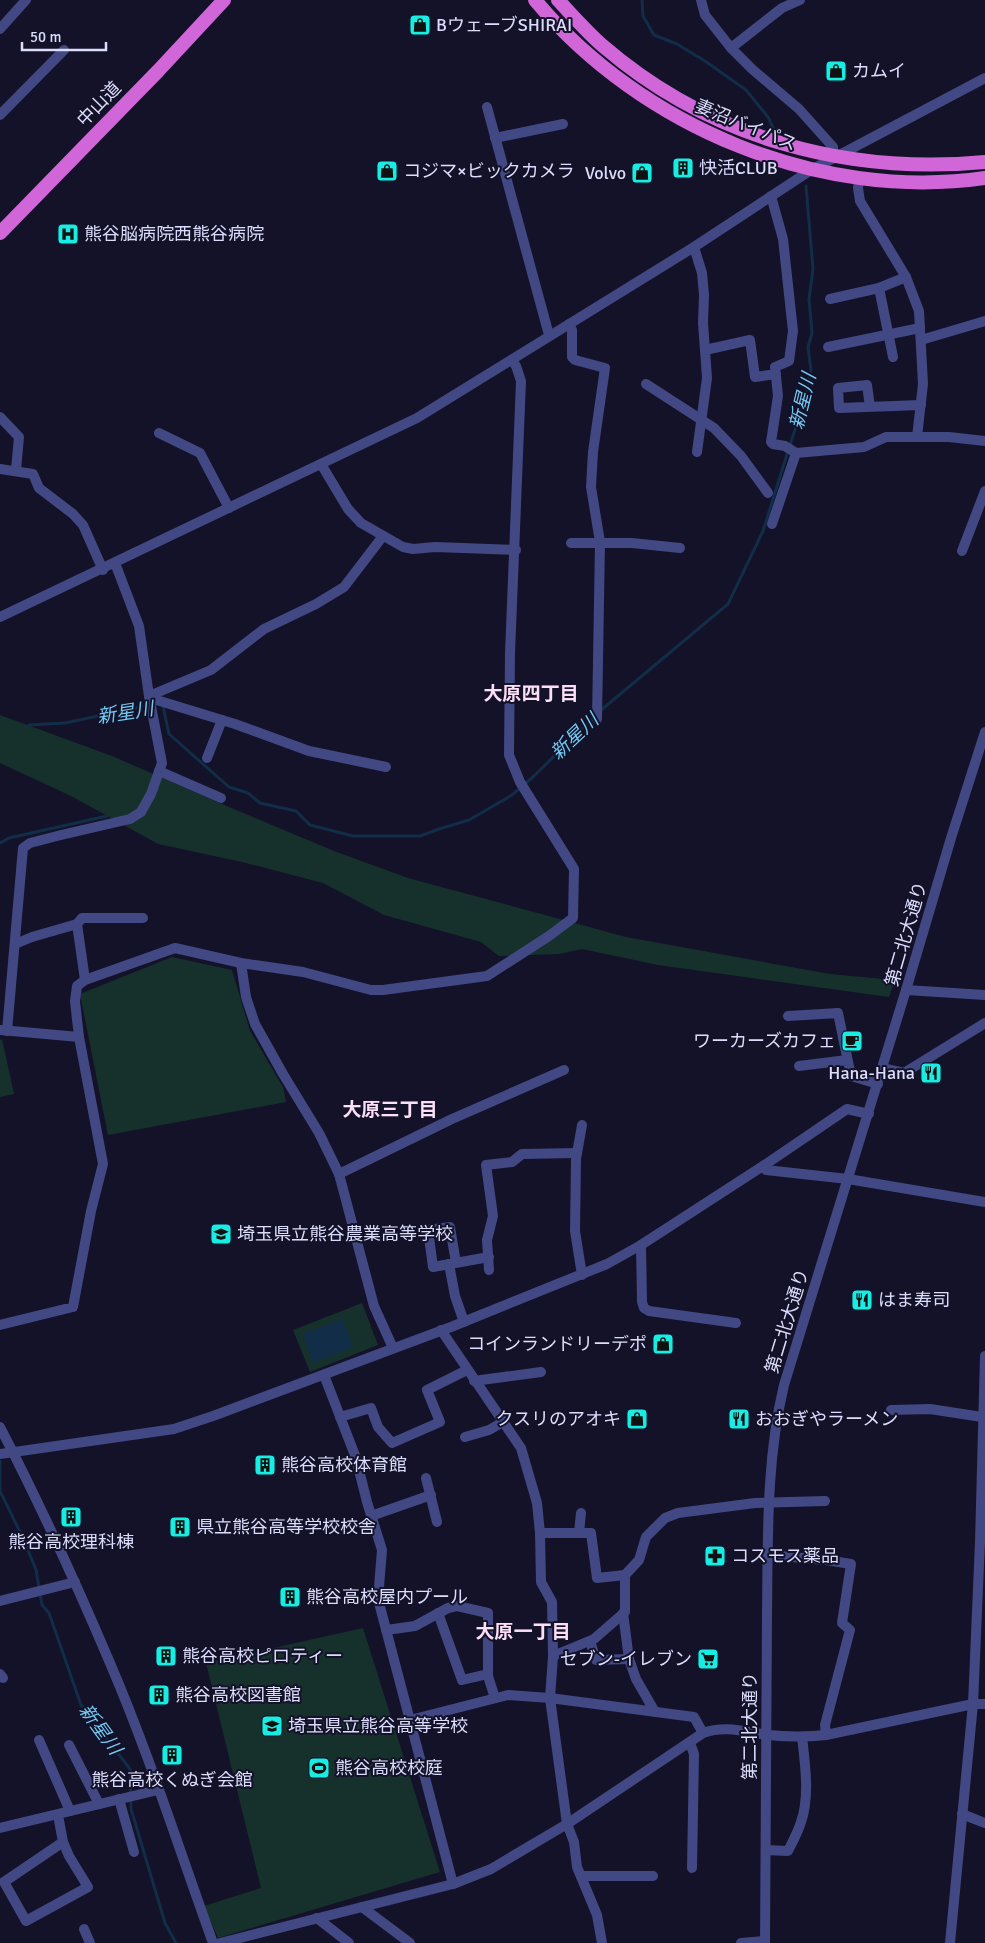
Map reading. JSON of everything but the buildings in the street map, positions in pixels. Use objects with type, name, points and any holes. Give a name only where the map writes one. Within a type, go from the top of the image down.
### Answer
[{"type":"highway","name":"中山道","points":[[0,234],[224,0]]},
{"type":"highway","name":"妻沼バイパス","points":[[535,0],[582,48],[634,91],[707,132],[757,153],[811,170],[859,178],[926,182],[985,178]]},
{"type":"highway","name":"妻沼バイパス","points":[[558,0],[604,46],[641,76],[714,118],[762,138],[833,157],[872,162],[926,166],[985,162]]},
{"type":"street","points":[[0,29],[26,0]]},
{"type":"street","points":[[701,0],[705,15],[731,48],[752,69],[799,109],[833,147],[833,157]]},
{"type":"street","points":[[731,48],[782,8],[800,0]]},
{"type":"street","points":[[0,115],[64,50]]},
{"type":"street","points":[[0,617],[115,564],[417,418],[694,247],[811,170],[985,78]]},
{"type":"street","points":[[487,107],[549,336]]},
{"type":"street","points":[[495,138],[562,124]]},
{"type":"street","points":[[859,178],[860,200],[906,277],[919,311],[923,384],[917,437]]},
{"type":"street","points":[[771,196],[783,239],[793,331],[789,361],[775,367],[778,396],[771,442],[786,446],[795,452],[864,447],[886,437],[949,438],[985,441]]},
{"type":"street","points":[[694,247],[702,273],[707,378],[697,452]]},
{"type":"street","points":[[830,298],[880,288],[906,277]]},
{"type":"street","points":[[880,288],[893,357]]},
{"type":"street","points":[[921,340],[985,321]]},
{"type":"street","points":[[569,324],[572,330],[572,357],[575,360],[605,368],[593,452],[591,487],[600,542],[597,714]]},
{"type":"street","points":[[828,347],[920,328]]},
{"type":"street","points":[[705,350],[750,340],[755,377],[776,374]]},
{"type":"street","points":[[0,1325],[73,1306],[91,1211],[103,1164],[79,1037],[75,1001],[77,986],[85,980],[175,948],[241,963],[303,972],[371,990],[382,990],[487,976],[495,973],[572,918],[574,869],[522,785],[509,755],[510,653],[522,382],[512,360]]},
{"type":"street","points":[[646,384],[714,428],[741,456],[768,493]]},
{"type":"street","points":[[870,407],[920,406]]},
{"type":"street","points":[[0,417],[19,437],[16,470]]},
{"type":"street","points":[[159,433],[200,453],[229,508]]},
{"type":"street","points":[[772,524],[795,452]]},
{"type":"street","points":[[321,464],[348,509],[361,523],[402,547],[413,549],[435,547],[516,550]]},
{"type":"street","points":[[0,469],[33,474],[39,488],[73,514],[83,525],[102,570]]},
{"type":"street","points":[[962,551],[985,491]]},
{"type":"street","points":[[149,697],[211,670],[264,629],[316,604],[344,587],[383,536]]},
{"type":"street","points":[[571,543],[632,542],[680,548]]},
{"type":"street","points":[[79,1037],[3,1030],[15,944],[23,848],[30,843],[61,834],[130,820],[141,812],[151,794],[162,763],[149,697],[139,626],[115,564]]},
{"type":"street","points":[[149,697],[235,724],[309,751],[386,768]]},
{"type":"street","points":[[207,758],[222,720]]},
{"type":"street","name":"第二北大通り","points":[[765,1942],[768,1555],[772,1454],[777,1415],[784,1385],[878,1084],[950,838],[985,732]]},
{"type":"street","points":[[159,771],[221,798]]},
{"type":"street","points":[[15,944],[77,924],[82,918],[143,918]]},
{"type":"street","points":[[77,924],[85,980]]},
{"type":"street","points":[[241,963],[246,997],[255,1024],[283,1074],[320,1133],[339,1174],[374,1306],[393,1348]]},
{"type":"street","points":[[906,990],[985,995]]},
{"type":"street","points":[[788,1016],[838,1013],[851,1076],[878,1084]]},
{"type":"street","points":[[882,1068],[904,1073],[985,1023]]},
{"type":"street","points":[[799,1066],[847,1060]]},
{"type":"street","points":[[339,1174],[452,1119],[564,1070]]},
{"type":"street","points":[[6,1452],[174,1429],[464,1322],[607,1264],[641,1245],[764,1166],[847,1109],[868,1114]]},
{"type":"street","points":[[582,1125],[577,1153],[575,1231],[582,1275]]},
{"type":"street","points":[[490,1270],[487,1240],[492,1216],[486,1165],[512,1162],[522,1154],[577,1153]]},
{"type":"street","points":[[764,1166],[766,1170],[848,1179],[985,1202]]},
{"type":"street","points":[[641,1245],[642,1302],[644,1308],[649,1311],[736,1323]]},
{"type":"street","points":[[464,1322],[455,1296],[453,1263],[489,1257]]},
{"type":"street","points":[[441,1330],[521,1448],[537,1503],[541,1582],[552,1602],[553,1656],[550,1698],[567,1824],[574,1842],[577,1868],[597,1916],[602,1943]]},
{"type":"street","points":[[950,1943],[973,1704],[983,1542],[982,1417],[985,1356]]},
{"type":"street","points":[[340,1417],[370,1408],[378,1427],[392,1443],[440,1422],[427,1390],[467,1370]]},
{"type":"street","points":[[474,1381],[541,1372]]},
{"type":"street","points":[[324,1375],[356,1458],[382,1550],[378,1600],[453,1884]]},
{"type":"street","points":[[891,1410],[930,1409],[982,1417]]},
{"type":"street","points":[[465,1437],[489,1430],[503,1422]]},
{"type":"street","points":[[0,1427],[6,1452],[75,1582],[111,1664],[212,1943]]},
{"type":"street","points":[[426,1478],[437,1522]]},
{"type":"street","points":[[371,1516],[431,1495]]},
{"type":"street","points":[[540,1533],[591,1533],[596,1578],[625,1575],[639,1560],[646,1538],[665,1518],[678,1513],[770,1502],[825,1501]]},
{"type":"street","points":[[579,1533],[581,1513]]},
{"type":"street","points":[[768,1555],[851,1564],[842,1623],[850,1630],[825,1725],[826,1735]]},
{"type":"street","points":[[553,1656],[590,1641],[625,1612],[625,1575]]},
{"type":"street","points":[[0,1601],[75,1582]]},
{"type":"street","points":[[386,1630],[415,1626],[438,1613],[457,1606],[488,1612],[488,1674],[495,1698]]},
{"type":"street","points":[[438,1613],[462,1680],[488,1674]]},
{"type":"street","points":[[623,1613],[629,1659],[636,1679],[655,1712]]},
{"type":"street","points":[[590,1641],[596,1660],[629,1659]]},
{"type":"street","points":[[410,1720],[508,1695],[550,1698],[694,1717],[703,1733]]},
{"type":"street","points":[[220,1943],[453,1884],[491,1869],[567,1824],[703,1733],[725,1728],[802,1737],[826,1735],[973,1704],[985,1704]]},
{"type":"street","points":[[766,1850],[788,1850],[801,1822],[804,1808],[806,1771],[802,1737]]},
{"type":"street","points":[[39,1740],[70,1811]]},
{"type":"street","points":[[690,1743],[694,1754],[692,1868]]},
{"type":"street","points":[[69,1745],[99,1804]]},
{"type":"street","points":[[0,1828],[158,1790]]},
{"type":"street","points":[[121,1799],[134,1852]]},
{"type":"street","points":[[962,1814],[985,1822]]},
{"type":"street","points":[[58,1815],[63,1842],[69,1856],[88,1887],[26,1921],[4,1882],[63,1842]]},
{"type":"street","points":[[581,1876],[653,1876]]},
{"type":"street","points":[[362,1907],[410,1943]]},
{"type":"street","points":[[317,1918],[349,1943]]},
{"type":"street","points":[[84,1929],[90,1943]]},
{"type":"street","points":[[741,1943],[765,1942]]},
{"type":"green space","points":[[0,715],[112,756],[334,851],[408,878],[626,937],[830,974],[895,980],[889,997],[658,965],[582,949],[559,954],[499,956],[481,942],[384,915],[323,883],[242,862],[158,844],[73,797],[0,763]]},
{"type":"green space","points":[[172,957],[232,970],[250,1031],[283,1087],[286,1102],[108,1135],[80,994]]},
{"type":"green space","points":[[2,1039],[14,1094],[0,1097],[0,1040]]},
{"type":"green space","points":[[362,1303],[378,1345],[310,1372],[293,1330]]},
{"type":"green space","name":"熊谷高校校庭","points":[[363,1628],[440,1872],[218,1938],[204,1906],[261,1888],[206,1663]]},
{"type":"water","points":[[342,1319],[353,1347],[313,1363],[303,1334]]},
{"type":"waterway","name":"新星川","points":[[642,0],[643,16],[654,35],[677,44],[746,90],[768,117],[775,132]]},
{"type":"waterway","name":"新星川","points":[[790,445],[805,399],[811,370],[808,347],[812,333],[809,299],[813,269],[806,186]]},
{"type":"waterway","name":"新星川","points":[[600,711],[728,604],[763,531],[788,451]]},
{"type":"waterway","name":"新星川","points":[[29,725],[65,723],[149,705]]},
{"type":"waterway","name":"新星川","points":[[163,706],[169,734],[229,787],[248,793],[260,803],[296,811],[310,825],[353,836],[420,836],[469,820],[512,795],[594,717]]},
{"type":"waterway","name":"新星川","points":[[0,843],[9,838],[107,816]]},
{"type":"waterway","name":"新星川","points":[[0,1461],[0,1491],[24,1540],[36,1570],[42,1605],[49,1613],[81,1705],[130,1769],[131,1809],[165,1923],[176,1943]]},
{"type":"place","name":"BウェーブSHIRAI","points":[[420,25]]},
{"type":"place","name":"カムイ","points":[[836,71]]},
{"type":"place","name":"快活CLUB","points":[[683,168]]},
{"type":"place","name":"コジマ×ビックカメラ","points":[[387,171]]},
{"type":"place","name":"Volvo","points":[[642,173]]},
{"type":"place","name":"熊谷脳病院西熊谷病院","points":[[68,234]]},
{"type":"place","name":"ワーカーズカフェ","points":[[852,1041]]},
{"type":"place","name":"Hana-Hana","points":[[931,1073]]},
{"type":"place","name":"埼玉県立熊谷農業高等学校","points":[[221,1234]]},
{"type":"place","name":"はま寿司","points":[[862,1300]]},
{"type":"place","name":"コインランドリーデポ","points":[[663,1344]]},
{"type":"place","name":"クスリのアオキ","points":[[637,1419]]},
{"type":"place","name":"おおぎやラーメン","points":[[739,1419]]},
{"type":"place","name":"熊谷高校体育館","points":[[265,1465]]},
{"type":"place","name":"熊谷高校理科棟","points":[[71,1517]]},
{"type":"place","name":"県立熊谷高等学校校舎","points":[[180,1527]]},
{"type":"place","name":"コスモス薬品","points":[[715,1556]]},
{"type":"place","name":"熊谷高校屋内プール","points":[[290,1597]]},
{"type":"place","name":"熊谷高校ピロティー","points":[[166,1656]]},
{"type":"place","name":"セブン-イレブン","points":[[708,1659]]},
{"type":"place","name":"熊谷高校図書館","points":[[159,1695]]},
{"type":"place","name":"埼玉県立熊谷高等学校","points":[[272,1726]]},
{"type":"place","name":"熊谷高校くぬぎ会館","points":[[172,1755]]},
{"type":"place","name":"熊谷高校校庭","points":[[319,1768]]},
{"type":"district","name":"大原四丁目","points":[[531,693]]},
{"type":"district","name":"大原三丁目","points":[[390,1109]]},
{"type":"district","name":"大原一丁目","points":[[523,1631]]}]
